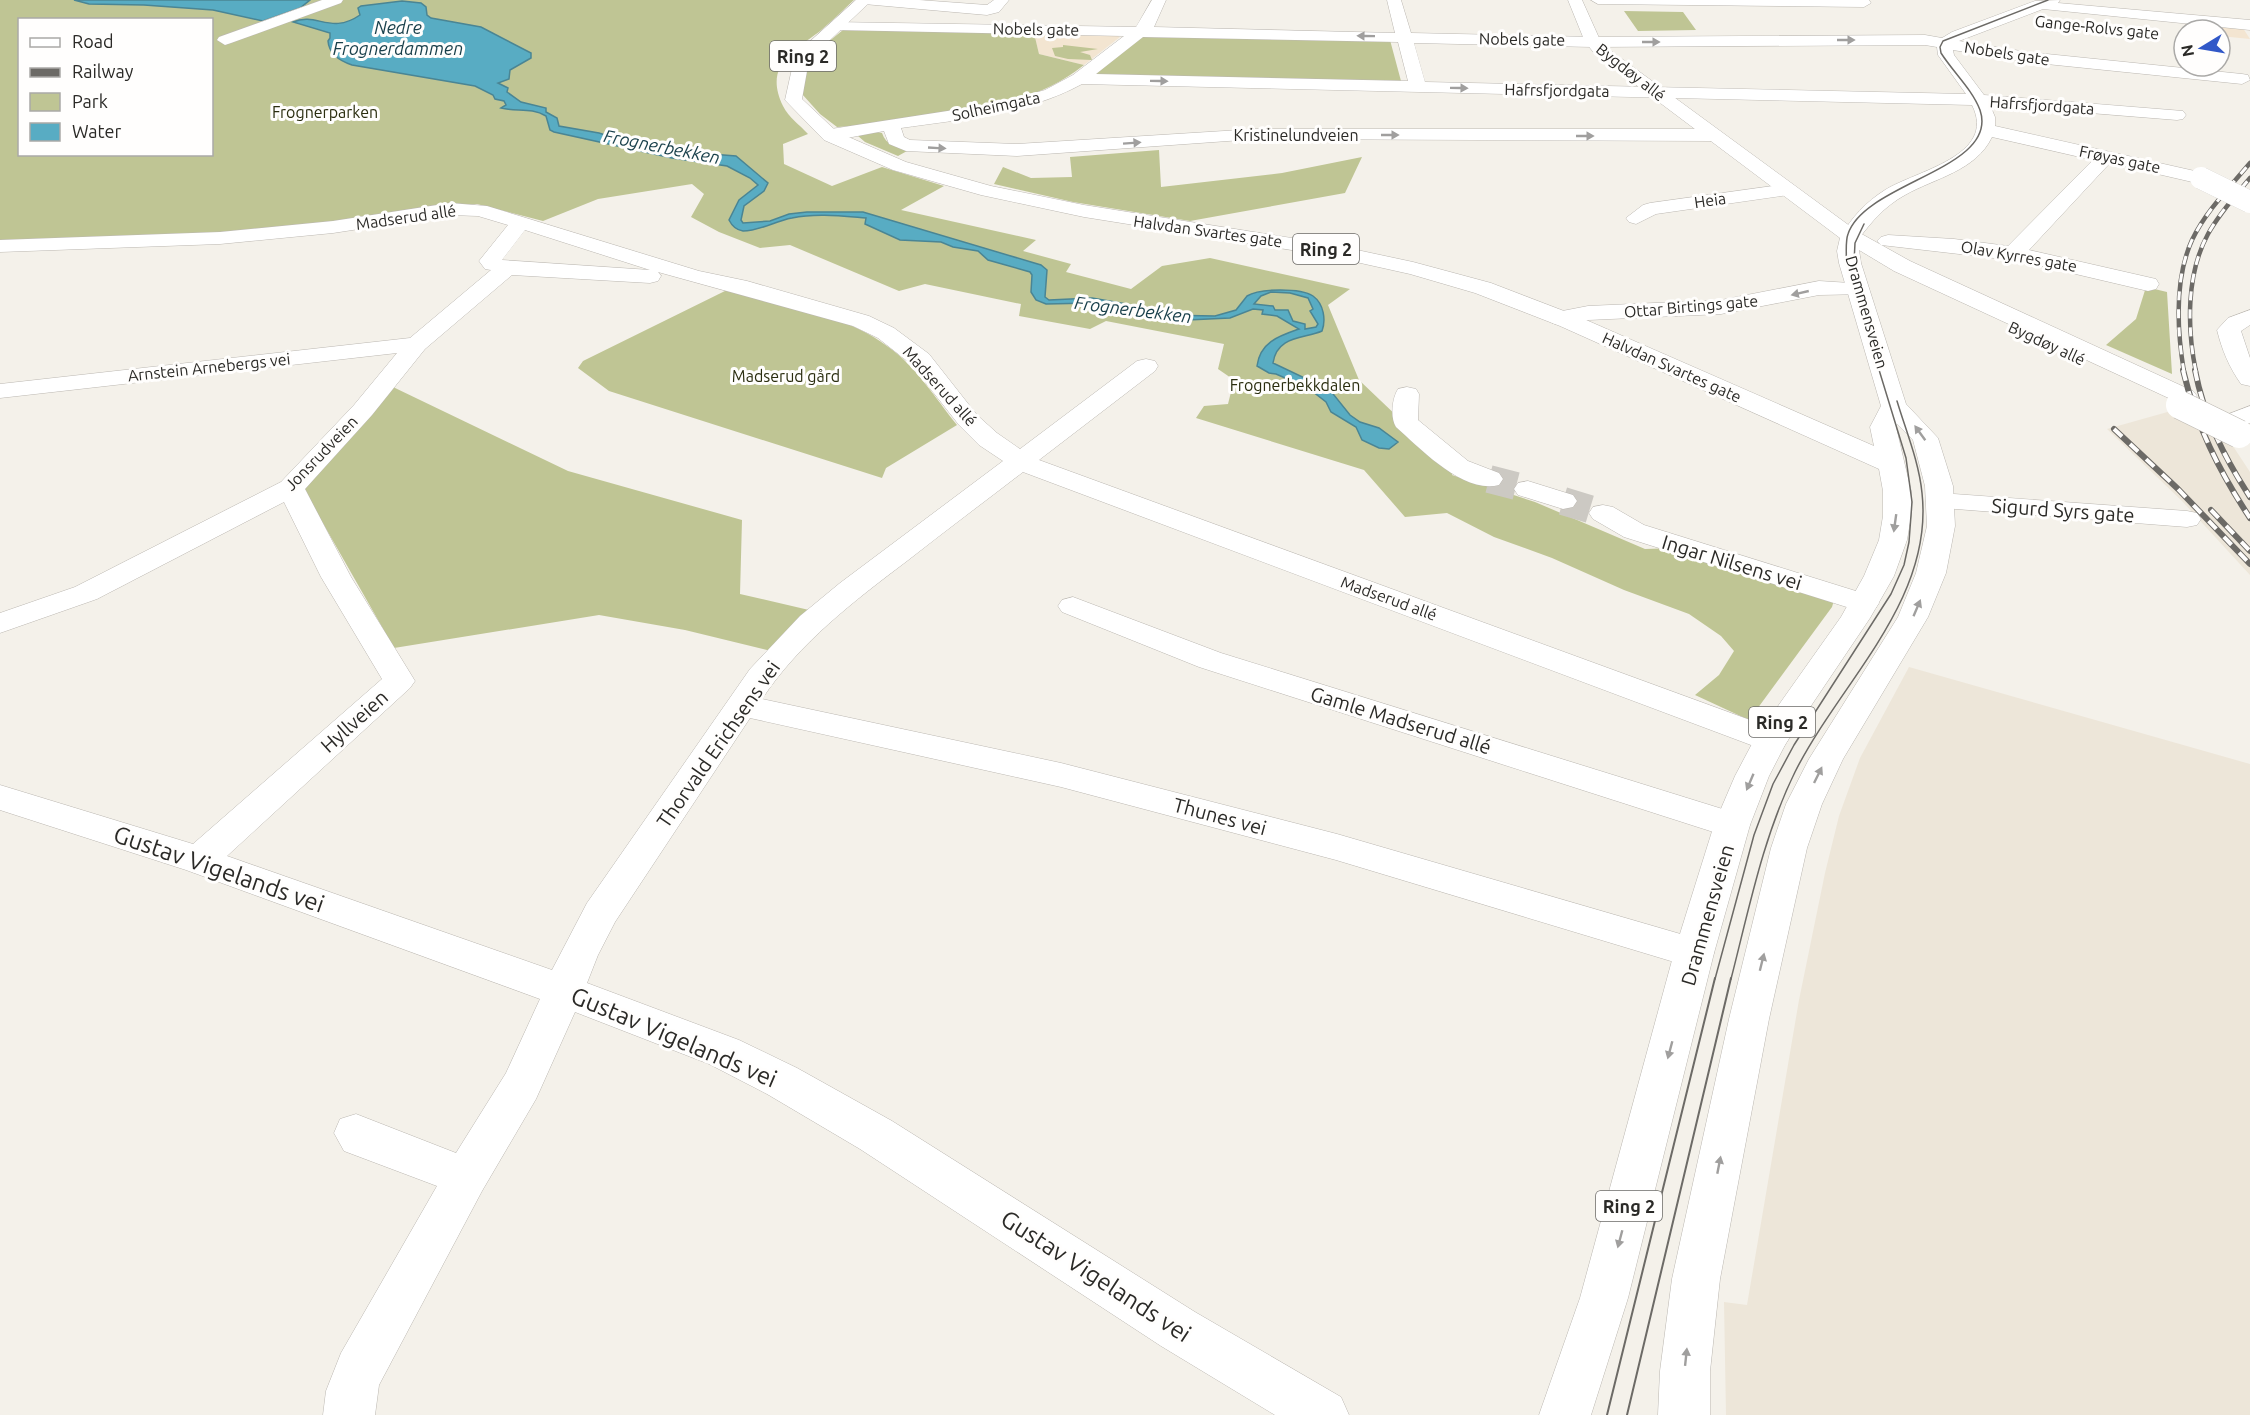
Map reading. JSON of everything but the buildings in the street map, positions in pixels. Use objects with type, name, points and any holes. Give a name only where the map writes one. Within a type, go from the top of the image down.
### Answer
[{"type":"street","points":[[218,39],[241,34],[336,0]]},
{"type":"street","points":[[865,0],[987,10],[994,9],[1002,0]]},
{"type":"street","name":"Halvdan Svartes gate","points":[[865,0],[801,58],[794,67],[790,90],[800,108],[831,135],[870,155],[985,192],[1068,209],[1274,240],[1386,262],[1479,287],[1560,318],[1819,429],[1889,454]]},
{"type":"street","name":"Solheimgata","points":[[831,135],[1014,105],[1051,94],[1079,79],[1146,27],[1159,0]]},
{"type":"street","points":[[1394,0],[1418,87]]},
{"type":"street","name":"Bygdøy allé","points":[[1575,0],[1593,42],[1604,54],[1851,236],[1902,266],[1934,279],[2178,398]]},
{"type":"street","points":[[1598,0],[1726,9],[1861,2],[1879,12]]},
{"type":"street","points":[[1986,130],[1985,115],[1944,48],[1946,42],[2010,8],[2062,8],[2250,24]]},
{"type":"street","points":[[1726,9],[1754,41]]},
{"type":"street","name":"Nobels gate","points":[[837,25],[1593,42],[1907,40],[1946,42],[2027,57],[2241,80]]},
{"type":"street","points":[[1905,26],[1946,42]]},
{"type":"street","points":[[218,39],[260,46]]},
{"type":"street","name":"Hafrsfjordgata","points":[[1079,79],[1977,100],[2177,116]]},
{"type":"street","name":"Kristinelundveien","points":[[891,124],[896,140],[906,145],[986,150],[1244,135],[1714,135]]},
{"type":"street","name":"Frøyas gate","points":[[1986,130],[2201,178],[2250,202]]},
{"type":"street","name":"Drammensveien","points":[[1684,1415],[1684,1371],[1696,1279],[1749,1019],[1789,848],[1804,804],[1826,759],[1912,618],[1931,573],[1941,526],[1935,467],[1923,434],[1894,405],[1854,279],[1848,250],[1851,236],[1873,208],[1897,191],[1971,154],[1984,138],[1986,130]]},
{"type":"street","points":[[2014,252],[2107,156]]},
{"type":"street","name":"Heia","points":[[1636,218],[1650,209],[1788,190]]},
{"type":"street","name":"Madserud allé","points":[[0,246],[271,234],[465,208],[480,210],[694,276],[832,311],[886,333],[920,359],[968,420],[988,439],[1021,462],[1771,740]]},
{"type":"street","points":[[1873,208],[1877,223],[1888,241],[1899,253],[1934,279]]},
{"type":"street","points":[[1822,215],[1832,243],[1854,279]]},
{"type":"street","points":[[520,223],[490,261],[493,264],[507,268],[694,276]]},
{"type":"street","name":"Bygdøy allé","points":[[1851,236],[1870,255],[1900,274],[2239,425]]},
{"type":"street","name":"Olav Kyrres gate","points":[[1888,241],[1937,243],[2014,252],[2064,262],[2148,284]]},
{"type":"street","name":"Jonsrudveien","points":[[0,624],[86,593],[291,488],[363,410],[417,344],[478,290],[507,268]]},
{"type":"street","name":"Ottar Birtings gate","points":[[1560,318],[1581,313],[1728,306],[1854,279],[1900,274]]},
{"type":"street","points":[[2250,317],[2236,323],[2229,330],[2235,353],[2250,379]]},
{"type":"street","name":"Arnstein Arnebergs vei","points":[[0,391],[417,344]]},
{"type":"street","name":"Thorvald Erichsens vei","points":[[349,1415],[351,1391],[360,1371],[466,1177],[521,1086],[543,1042],[578,955],[601,913],[761,676],[811,623],[851,589],[1146,366]]},
{"type":"street","points":[[1407,394],[1405,422],[1459,467],[1489,479]]},
{"type":"street","name":"Drammensveien","points":[[1565,1415],[1604,1298],[1694,953],[1732,825],[1752,776],[1771,740],[1864,603],[1879,576],[1893,540],[1897,516],[1897,491],[1883,427],[1894,405]]},
{"type":"street","name":"Ring 2","points":[[1889,454],[1921,458],[1935,467]]},
{"type":"street","name":"Hyllveien","points":[[199,860],[399,681],[336,578],[291,488]]},
{"type":"street","points":[[1528,489],[1563,501]]},
{"type":"street","name":"Sigurd Syrs gate","points":[[1940,501],[2187,519]]},
{"type":"street","name":"Ingar Nilsens vei","points":[[1603,513],[1634,531],[1864,603]]},
{"type":"street","name":"Gamle Madserud allé","points":[[1073,606],[1210,660],[1732,825]]},
{"type":"street","name":"Thunes vei","points":[[740,705],[1061,775],[1336,847],[1694,953]]},
{"type":"street","name":"Gustav Vigelands vei","points":[[0,797],[199,860],[562,990],[724,1052],[782,1081],[876,1135],[1178,1329],[1323,1415]]},
{"type":"street","points":[[356,1133],[360,1137],[466,1177]]},
{"type":"shaded area","points":[[2232,25],[2241,25],[2250,39],[2232,37]]},
{"type":"shaded area","points":[[1034,34],[1120,37],[1084,65],[1039,54]]},
{"type":"shaded area","points":[[2171,411],[2227,437],[2250,472],[2250,575],[2182,501],[2107,429]]},
{"type":"shaded area","points":[[1909,667],[2250,764],[2250,1415],[1726,1415],[1724,1302],[1747,1305],[1799,1000],[1825,873],[1839,816],[1860,758]]},
{"type":"green space","name":"Frognerparken","points":[[0,0],[854,0],[819,32],[790,54],[779,71],[778,92],[783,106],[808,134],[783,144],[784,164],[832,186],[882,167],[944,186],[901,210],[1036,240],[1023,251],[1071,264],[1066,272],[1131,289],[1162,266],[1210,258],[1350,289],[1328,305],[1359,380],[1401,420],[1459,460],[1452,475],[1535,502],[1645,549],[1708,547],[1837,590],[1832,607],[1749,720],[1695,695],[1719,675],[1734,651],[1721,636],[1689,614],[1494,537],[1447,513],[1405,517],[1364,470],[1196,418],[1204,406],[1228,404],[1234,380],[1218,369],[1224,344],[1106,321],[1090,329],[1019,316],[1021,304],[925,284],[899,291],[790,245],[760,248],[719,232],[691,217],[704,194],[692,184],[598,199],[543,221],[477,204],[293,229],[230,234],[0,241]]},
{"type":"green space","points":[[1624,11],[1683,12],[1696,30],[1638,31]]},
{"type":"green space","points":[[843,30],[1034,33],[1039,54],[1084,65],[1044,89],[1001,104],[837,127],[820,114],[802,94],[800,70],[812,55]]},
{"type":"green space","points":[[1144,35],[1390,40],[1401,81],[1094,75]]},
{"type":"green space","points":[[1063,45],[1098,49],[1080,52],[1090,55],[1092,60],[1055,56],[1052,48],[1063,47]]},
{"type":"green space","points":[[872,131],[882,133],[889,143],[907,151],[898,156],[865,142],[858,136]]},
{"type":"green space","points":[[1159,150],[1161,187],[1282,173],[1362,157],[1345,193],[1190,221],[1073,202],[994,184],[1003,167],[1031,178],[1072,177],[1070,157]]},
{"type":"green space","points":[[2146,287],[2167,292],[2172,374],[2106,345],[2136,319]]},
{"type":"green space","name":"Madserud gård","points":[[727,290],[831,317],[869,335],[887,346],[907,363],[957,425],[886,468],[882,478],[609,391],[578,368],[583,361]]},
{"type":"green space","points":[[393,387],[568,471],[742,520],[740,594],[809,610],[771,651],[685,630],[599,615],[394,648],[304,490]]},
{"type":"water","points":[[74,0],[310,0],[300,8],[263,21],[213,10],[89,4]]},
{"type":"water","points":[[402,1],[421,3],[426,7],[427,15],[431,18],[481,27],[531,53],[531,58],[510,70],[509,79],[498,83],[508,88],[507,92],[521,102],[546,108],[546,112],[557,118],[559,126],[686,152],[736,156],[768,183],[764,191],[744,206],[741,220],[743,223],[770,221],[789,214],[807,212],[863,212],[1041,265],[1047,270],[1045,297],[1049,300],[1092,298],[1132,305],[1161,315],[1215,316],[1236,310],[1247,296],[1253,293],[1280,290],[1307,293],[1317,299],[1322,308],[1324,322],[1322,331],[1286,343],[1280,347],[1273,363],[1330,390],[1350,415],[1360,422],[1379,428],[1398,442],[1389,449],[1379,448],[1362,440],[1356,427],[1331,412],[1326,402],[1308,388],[1257,366],[1266,346],[1278,337],[1299,329],[1277,316],[1262,314],[1263,310],[1253,309],[1230,318],[1166,321],[1105,309],[1092,303],[1046,304],[1036,300],[1031,292],[1032,275],[1030,272],[988,260],[978,251],[953,247],[941,242],[900,240],[865,224],[866,218],[829,215],[801,216],[743,231],[734,227],[729,220],[739,200],[758,185],[727,166],[672,158],[554,132],[550,130],[546,116],[535,112],[501,108],[506,105],[504,101],[495,99],[493,95],[475,86],[352,65],[339,59],[333,53],[328,41],[330,33],[293,22],[310,20],[341,23],[350,21],[360,15],[358,8]],"holes":[[[1271,292],[1290,293],[1308,298],[1313,309],[1310,311],[1318,324],[1316,327],[1305,329],[1305,324],[1293,321],[1288,310],[1275,310],[1273,306],[1254,304],[1261,296]]]},
{"type":"tunnel","points":[[1489,479],[1528,489]]},
{"type":"tunnel","points":[[1563,501],[1603,513]]},
{"type":"tram line","points":[[1715,979],[1754,835],[1773,784],[1794,745],[1891,594],[1904,565],[1909,542],[1912,502],[1906,458],[1846,262],[1848,234],[1859,216],[1879,201],[1952,161],[1970,147],[1981,130],[1980,110],[1972,95],[1941,53],[1940,47],[1943,41],[2048,0]]},
{"type":"tram line","points":[[1854,263],[1855,243],[1864,224]]},
{"type":"tram line","points":[[1731,979],[1765,848],[1795,772],[1880,639],[1899,605],[1914,570],[1922,532],[1922,493],[1915,458],[1897,401]]},
{"type":"tram line","points":[[1607,1415],[1715,978]]},
{"type":"tram line","points":[[1627,1415],[1731,978]]},
{"type":"railway","points":[[2184,372],[2179,305],[2186,255],[2204,219],[2250,163]]},
{"type":"railway","points":[[2196,372],[2190,320],[2190,302],[2196,266],[2212,227],[2250,178]]},
{"type":"railway","points":[[2183,370],[2195,410],[2210,447],[2228,483],[2250,518]]},
{"type":"railway","points":[[2195,370],[2216,436],[2250,497]]},
{"type":"railway","points":[[2114,429],[2178,489],[2250,564]]},
{"type":"railway","points":[[2211,510],[2250,551]]},
{"type":"water label","name":"Nedre Frognerdammen","points":[[398,37]]},
{"type":"water label","name":"Frognerbekken","points":[[662,146]]},
{"type":"water label","name":"Frognerbekken","points":[[1133,309]]},
{"type":"park label","name":"Frognerbekkdalen","points":[[1295,385]]}]
